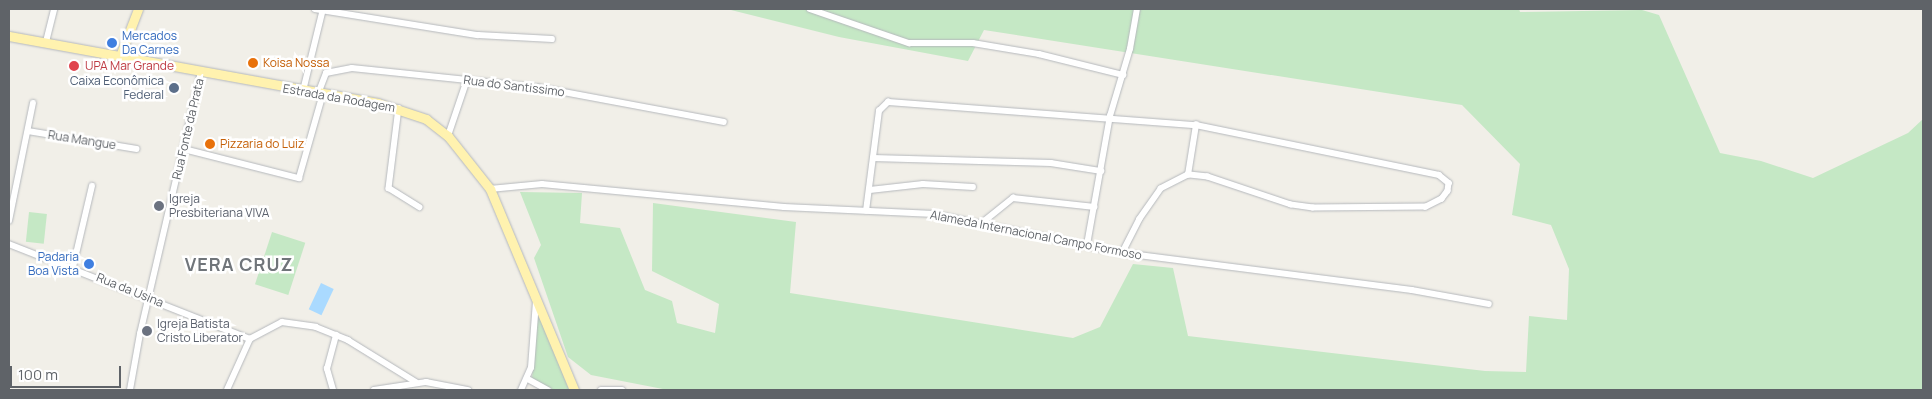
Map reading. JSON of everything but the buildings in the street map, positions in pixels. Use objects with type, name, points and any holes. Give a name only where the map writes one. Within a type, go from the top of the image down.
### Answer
[{"type":"main road","points":[[120,56],[138,9]]},
{"type":"main road","name":"Estrada da Rodagem","points":[[9,36],[399,108],[426,119],[448,136],[490,189],[537,295],[574,390]]},
{"type":"street","points":[[46,42],[54,9]]},
{"type":"street","points":[[315,9],[478,35],[552,39]]},
{"type":"street","points":[[810,9],[909,43],[974,43],[1039,54],[1123,75]]},
{"type":"street","points":[[1087,245],[1110,116],[1123,75],[1137,9]]},
{"type":"street","points":[[303,91],[322,10]]},
{"type":"street","name":"Rua do Santissimo","points":[[184,149],[299,178],[321,94],[323,76],[335,69],[467,80],[588,94],[724,122]]},
{"type":"street","name":"Rua Fonte da Prata","points":[[130,390],[148,297],[201,72]]},
{"type":"street","points":[[448,136],[467,80]]},
{"type":"street","points":[[9,222],[33,102]]},
{"type":"street","points":[[866,211],[879,111],[888,102],[1110,116],[1196,125],[1439,175],[1448,183],[1448,191],[1433,205],[1414,209],[1313,208],[1290,205],[1208,177],[1188,174],[1162,189],[1140,219],[1123,253]]},
{"type":"street","points":[[399,108],[388,186],[393,192],[419,207]]},
{"type":"street","points":[[1188,174],[1196,125]]},
{"type":"street","name":"Rua Mangue","points":[[28,131],[137,149]]},
{"type":"street","points":[[873,158],[1051,163],[1101,171]]},
{"type":"street","name":"Alameda Internacional Campo Formoso","points":[[490,189],[542,184],[735,203],[934,214],[1123,253],[1412,290],[1489,304]]},
{"type":"street","points":[[870,190],[923,184],[973,187]]},
{"type":"street","points":[[73,267],[92,186]]},
{"type":"street","points":[[982,223],[1013,198],[1095,207]]},
{"type":"street","name":"Rua da Usina","points":[[9,244],[73,267],[250,340]]},
{"type":"street","points":[[521,390],[528,379],[537,295]]},
{"type":"street","points":[[227,390],[250,340],[282,322],[303,324],[336,335],[416,382]]},
{"type":"street","points":[[333,390],[327,369],[336,335]]},
{"type":"street","points":[[528,379],[548,390]]},
{"type":"street","points":[[374,390],[416,382],[438,382],[468,390]]},
{"type":"street","points":[[601,390],[622,390]]},
{"type":"green space","points":[[727,9],[1519,9],[1520,12],[1642,10],[1659,15],[1720,153],[1761,161],[1813,178],[1908,133],[1923,119],[1923,390],[668,390],[591,375],[568,357],[534,258],[541,245],[520,192],[582,193],[580,223],[620,228],[645,290],[672,301],[677,323],[715,333],[719,304],[652,271],[653,203],[796,222],[790,293],[1073,338],[1100,327],[1133,264],[1173,268],[1188,336],[1485,371],[1526,372],[1529,316],[1567,320],[1569,269],[1551,225],[1512,215],[1520,164],[1462,105],[984,30],[968,61],[839,37]]},
{"type":"green space","points":[[29,212],[47,214],[44,244],[26,242]]},
{"type":"green space","points":[[272,232],[305,243],[288,295],[255,284]]},
{"type":"green space","points":[[536,318],[541,318],[569,390],[554,390],[532,380]]},
{"type":"water","points":[[321,283],[334,289],[321,315],[309,309]]},
{"type":"place","name":"Mercados Da Carnes","points":[[112,43]]},
{"type":"place","name":"Koisa Nossa","points":[[253,63]]},
{"type":"place","name":"UPA Mar Grande","points":[[74,66]]},
{"type":"place","name":"Caixa Econômica Federal","points":[[174,88]]},
{"type":"place","name":"Pizzaria do Luiz","points":[[210,144]]},
{"type":"place","name":"Igreja Presbiteriana VIVA","points":[[159,206]]},
{"type":"place","name":"Padaria Boa Vista","points":[[89,264]]},
{"type":"place","name":"Igreja Batista Cristo Liberator","points":[[147,331]]},
{"type":"district","name":"VERA CRUZ","points":[[239,264]]}]
